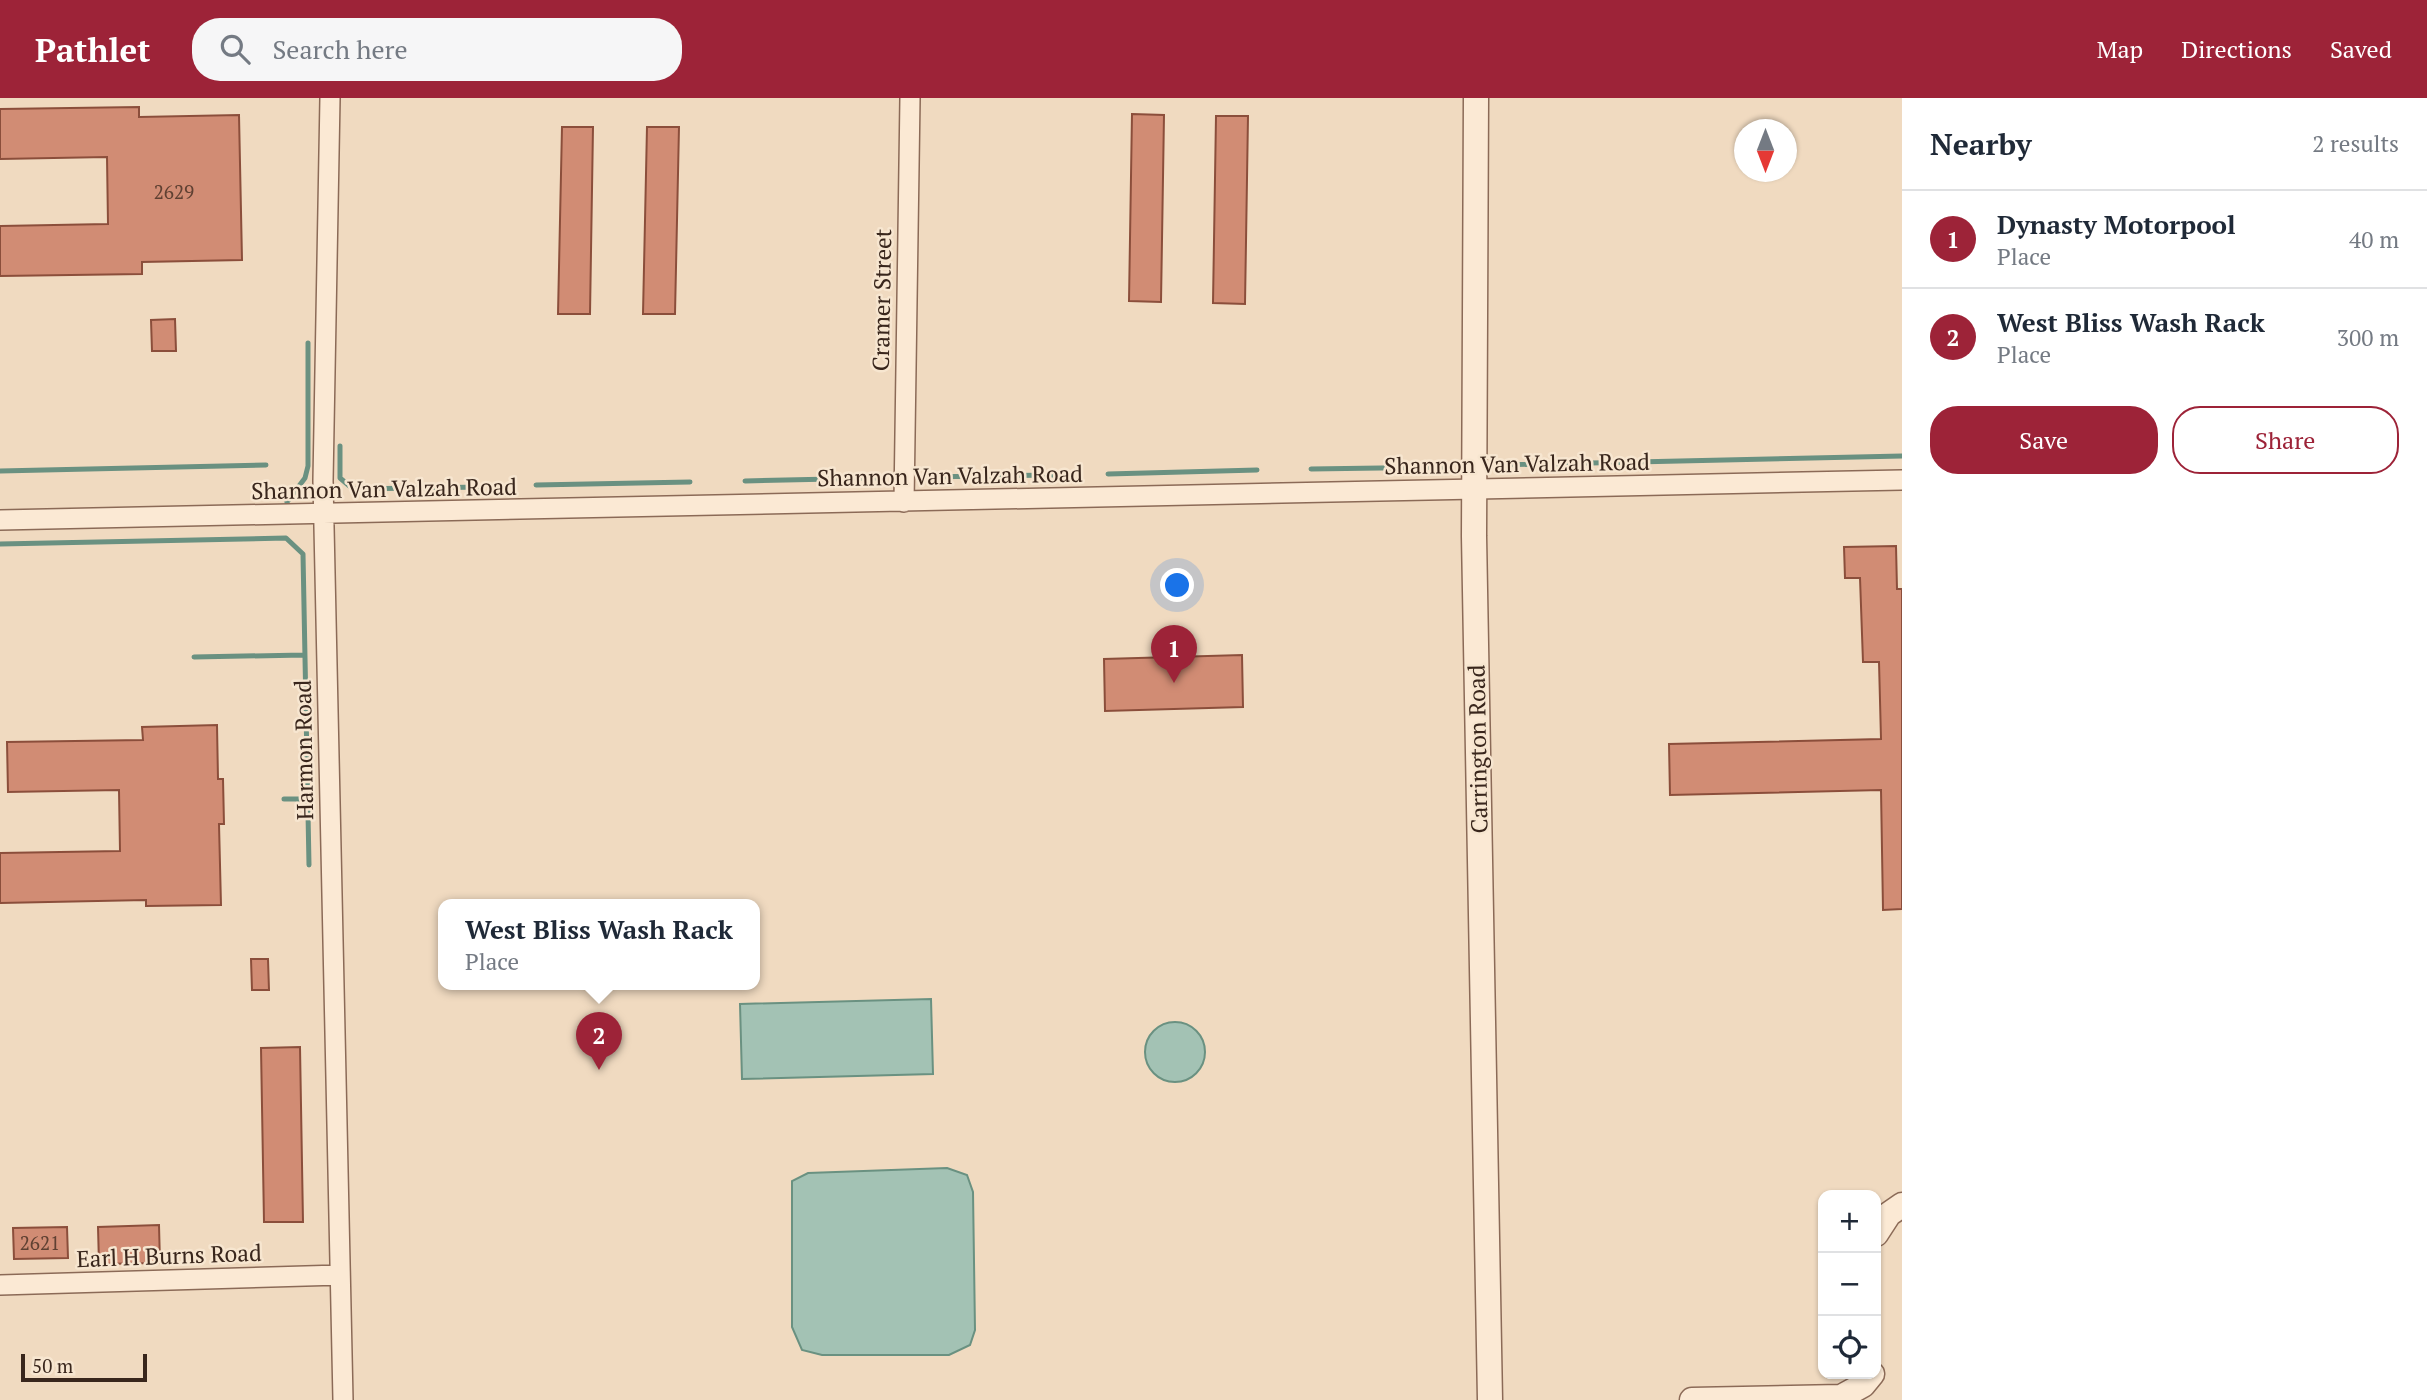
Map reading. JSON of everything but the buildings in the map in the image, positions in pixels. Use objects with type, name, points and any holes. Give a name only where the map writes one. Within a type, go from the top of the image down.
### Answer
[{"type":"street","name":"Harmon Road","points":[[330,98],[324,515],[343,1400]]},
{"type":"street","name":"Cramer Street","points":[[904,502],[910,98]]},
{"type":"street","name":"Carrington Road","points":[[1476,98],[1474,489],[1490,1400]]},
{"type":"street","name":"Shannon Van Valzah Road","points":[[0,520],[1902,480]]},
{"type":"street","points":[[1881,1226],[1889,1214],[1902,1205]]},
{"type":"street","name":"Earl H Burns Road","points":[[0,1285],[340,1275]]},
{"type":"street","points":[[1692,1400],[1841,1397],[1863,1385],[1868,1379]]},
{"type":"shaded area","points":[[931,999],[933,1074],[742,1079],[740,1004]]},
{"type":"shaded area","points":[[1175,1022],[1192,1027],[1200,1035],[1205,1052],[1200,1069],[1192,1077],[1175,1082],[1158,1077],[1150,1069],[1145,1052],[1150,1035],[1158,1027]]},
{"type":"shaded area","points":[[947,1168],[967,1175],[973,1192],[975,1330],[970,1345],[949,1355],[822,1355],[802,1350],[792,1327],[792,1181],[808,1173]]},
{"type":"waterway","points":[[287,502],[305,478],[308,466],[308,343]]},
{"type":"waterway","points":[[340,446],[340,478],[353,489],[482,487]]},
{"type":"waterway","points":[[1496,465],[1902,456]]},
{"type":"waterway","points":[[0,471],[266,465]]},
{"type":"waterway","points":[[1311,469],[1450,467]]},
{"type":"waterway","points":[[1108,474],[1257,470]]},
{"type":"waterway","points":[[926,477],[1053,475]]},
{"type":"waterway","points":[[745,481],[879,478]]},
{"type":"waterway","points":[[536,485],[690,482]]},
{"type":"waterway","points":[[0,544],[286,538],[303,554],[309,865]]},
{"type":"waterway","points":[[194,657],[304,655]]},
{"type":"waterway","points":[[284,799],[307,799]]},
{"type":"place","name":"Dynasty Motorpool","points":[[1174,683]]},
{"type":"place","name":"West Bliss Wash Rack","points":[[599,1070]]}]
